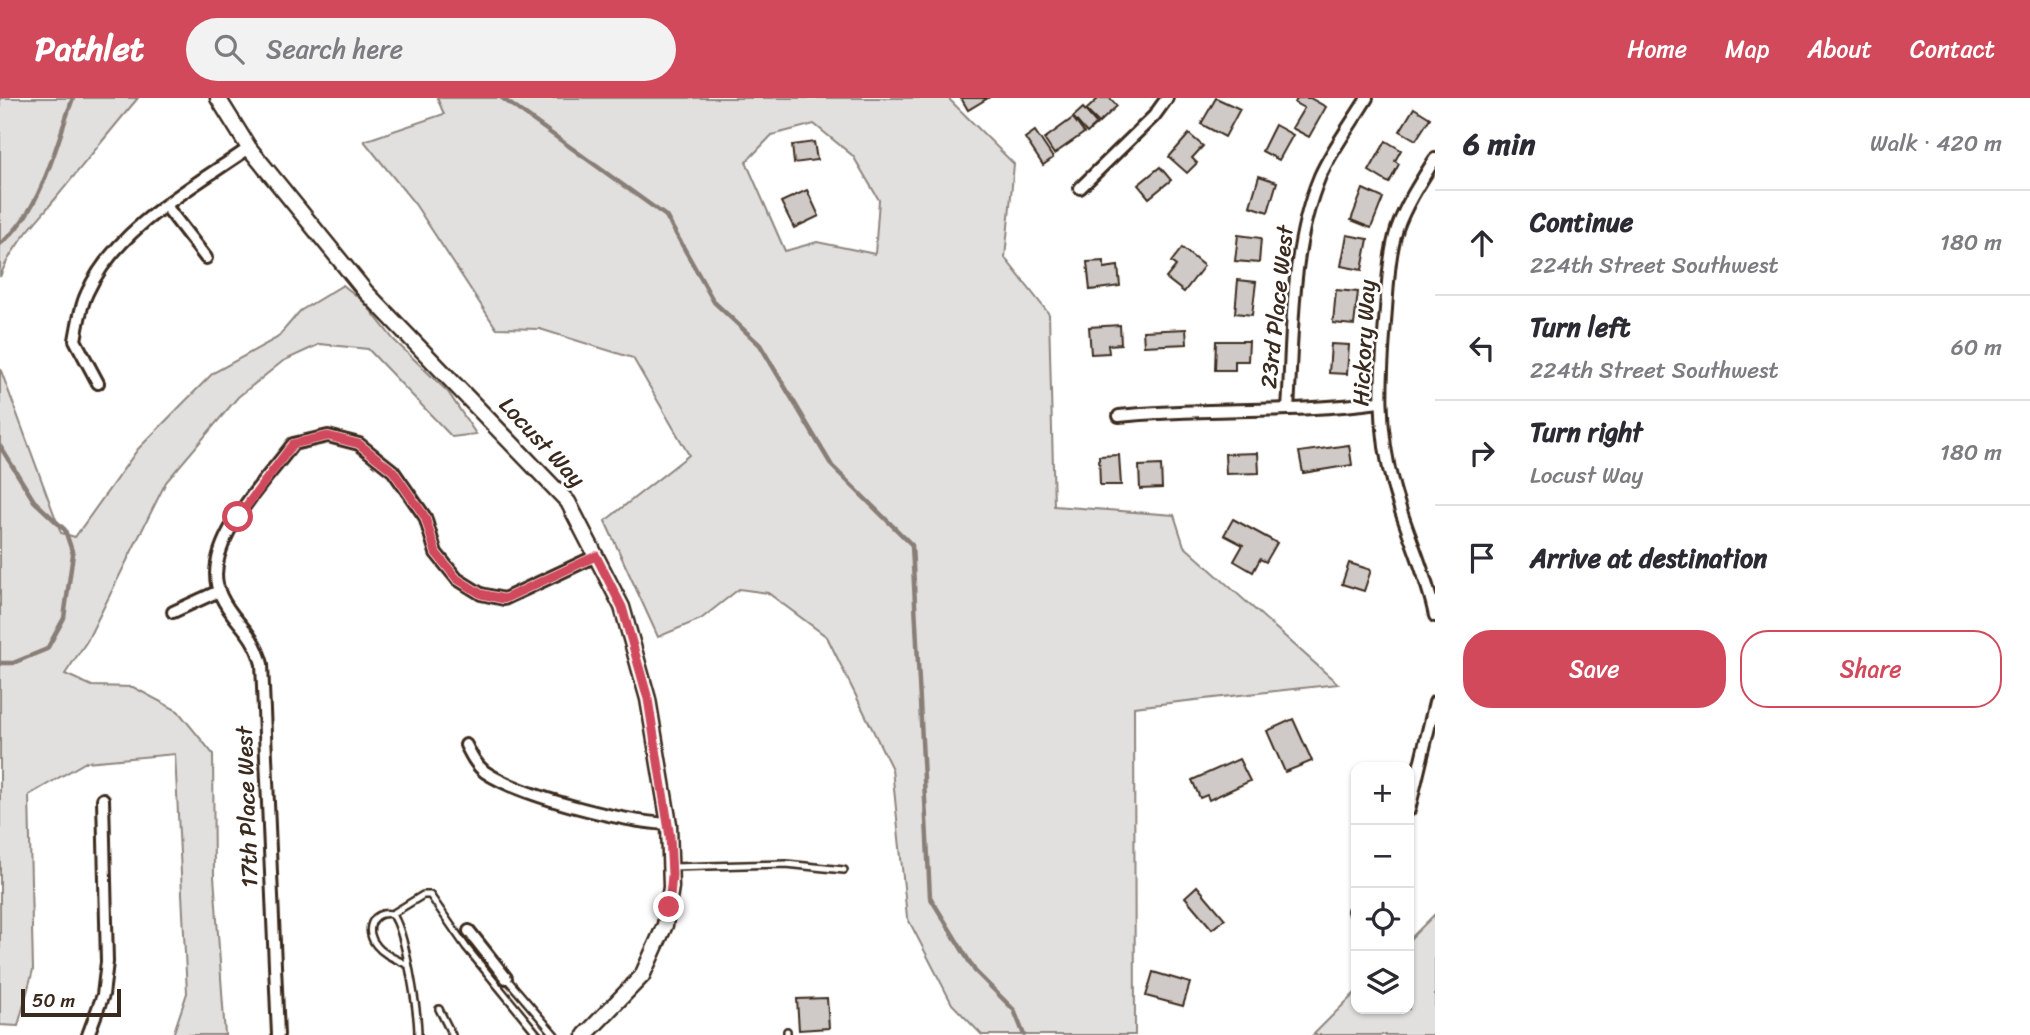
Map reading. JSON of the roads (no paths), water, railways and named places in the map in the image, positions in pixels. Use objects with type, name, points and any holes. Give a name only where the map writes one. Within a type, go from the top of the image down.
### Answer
[{"type":"main road","name":"Locust Way","points":[[218,98],[249,148],[365,291],[568,502],[622,607],[648,699],[668,824],[672,867],[665,925],[642,976],[585,1035]]},
{"type":"street","points":[[1080,188],[1154,116],[1167,98]]},
{"type":"street","name":"23rd Place West","points":[[1288,409],[1297,277],[1306,223],[1321,175],[1367,98]]},
{"type":"street","points":[[98,383],[75,340],[86,294],[113,249],[166,206],[249,148]]},
{"type":"street","name":"Hickory Way","points":[[1435,159],[1411,198],[1397,230],[1390,262],[1379,402],[1385,453],[1394,491],[1432,587],[1435,616]]},
{"type":"street","points":[[166,206],[206,258]]},
{"type":"street","points":[[1119,416],[1167,411],[1288,409],[1379,402]]},
{"type":"street","points":[[173,612],[219,591],[216,571],[221,541],[293,444],[328,436],[359,444],[393,471],[425,517],[436,553],[457,579],[481,594],[504,599],[596,556]]},
{"type":"street","name":"17th Place West","points":[[219,591],[256,642],[262,664],[278,1035]]},
{"type":"street","points":[[1414,789],[1435,702]]},
{"type":"street","points":[[466,745],[473,759],[484,771],[520,788],[546,798],[643,821],[668,824]]},
{"type":"street","points":[[88,1035],[103,995],[107,962],[103,799]]},
{"type":"street","points":[[469,932],[506,978]]},
{"type":"lane","points":[[672,867],[786,864],[844,870]]},
{"type":"lane","points":[[406,964],[377,947],[370,929],[372,920],[377,915],[392,915],[423,895],[430,895],[466,947],[538,1035]]},
{"type":"lane","points":[[392,915],[399,922],[405,942],[418,1035]]},
{"type":"lane","points":[[506,978],[555,1035]]},
{"type":"lane","points":[[439,1009],[452,1035]]},
{"type":"waterway","points":[[0,244],[14,231],[37,196],[73,98]]},
{"type":"waterway","points":[[502,98],[666,216],[714,302],[760,345],[832,466],[912,545],[930,897],[975,971],[1014,1010],[1024,1035]]},
{"type":"waterway","points":[[0,446],[34,501],[65,530],[73,554],[64,618],[47,649],[13,663],[0,663]]}]
